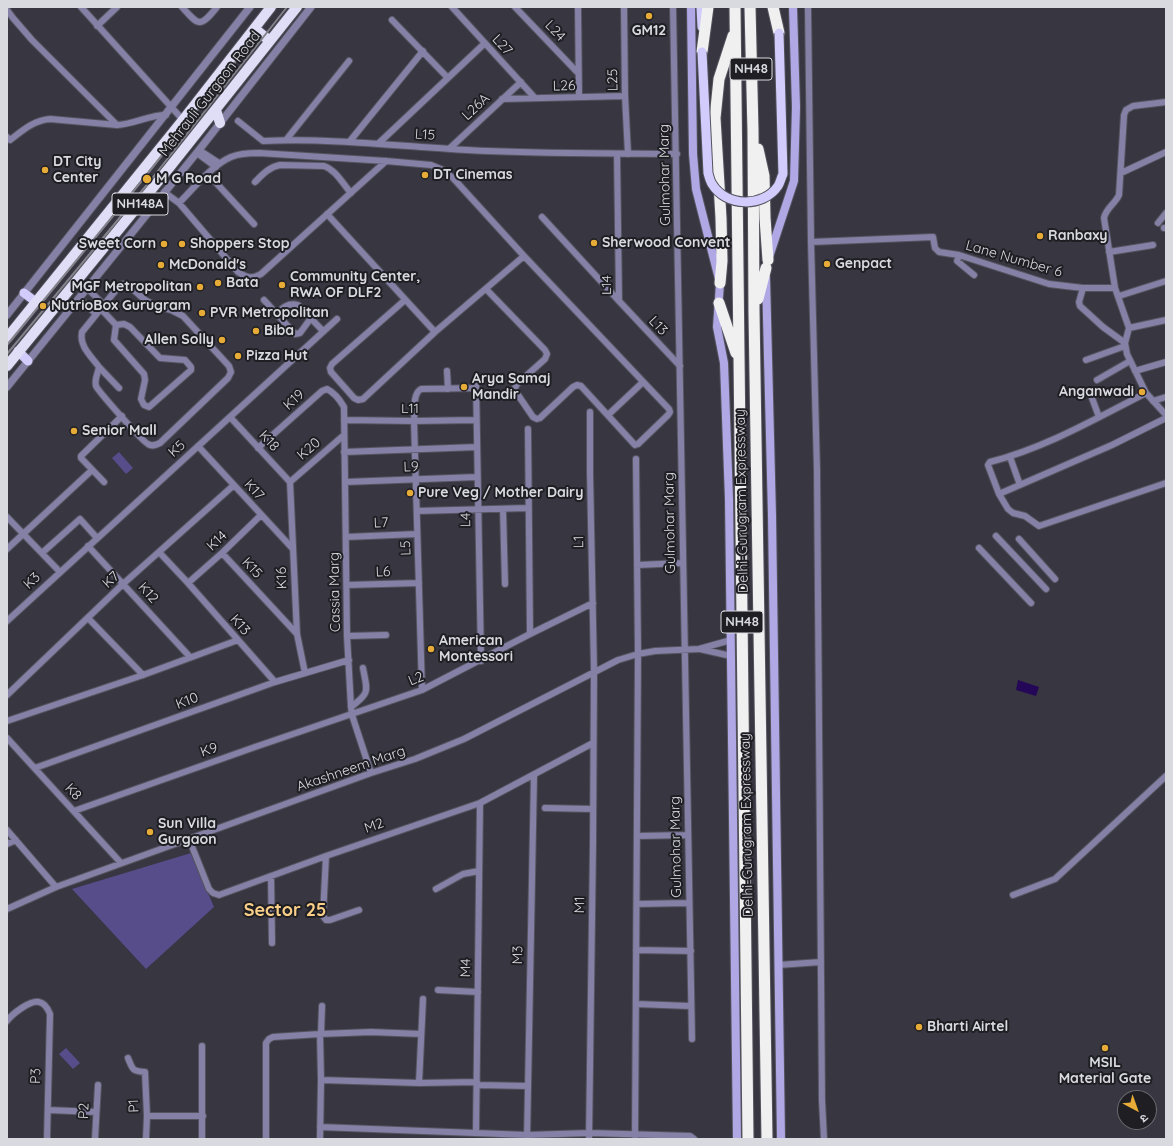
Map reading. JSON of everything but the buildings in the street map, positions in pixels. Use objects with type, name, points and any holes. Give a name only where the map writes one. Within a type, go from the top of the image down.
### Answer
[{"type":"highway","name":"Mehrauli Gurgaon Road","points":[[7,338],[183,120],[271,7]]},
{"type":"highway","name":"Mehrauli Gurgaon Road","points":[[7,366],[216,110],[297,7]]},
{"type":"highway","points":[[702,52],[708,7]]},
{"type":"highway","name":"Delhi-Gurugram Expressway","points":[[736,7],[748,1139]]},
{"type":"highway","name":"Delhi-Gurugram Expressway","points":[[750,7],[767,1139]]},
{"type":"highway","points":[[773,7],[779,33]]},
{"type":"highway","points":[[255,28],[270,41]]},
{"type":"highway","points":[[720,283],[722,246],[715,118],[719,79],[736,28]]},
{"type":"highway","points":[[216,110],[220,123]]},
{"type":"highway","points":[[753,131],[764,176],[767,264],[754,311]]},
{"type":"highway","points":[[719,303],[739,363]]},
{"type":"main road","points":[[691,7],[693,154],[696,189],[720,283],[717,327],[724,363],[729,499],[736,1139]]},
{"type":"main road","points":[[701,7],[708,173],[712,185],[721,193],[732,200],[746,203],[765,198],[778,186],[783,174],[778,7]]},
{"type":"main road","points":[[781,1139],[767,264],[794,181],[796,107],[792,7]]},
{"type":"main road","points":[[24,293],[36,302]]},
{"type":"main road","points":[[18,351],[28,361]]},
{"type":"street","points":[[81,7],[183,120]]},
{"type":"street","points":[[97,26],[117,7]]},
{"type":"street","points":[[182,7],[198,23],[204,22],[217,7]]},
{"type":"street","points":[[7,315],[172,108],[250,7]]},
{"type":"street","points":[[7,387],[198,152],[311,7]]},
{"type":"street","name":"L27","points":[[453,7],[535,98]]},
{"type":"street","name":"L24","points":[[515,7],[578,73]]},
{"type":"street","points":[[578,7],[579,97]]},
{"type":"street","name":"L25","points":[[624,7],[625,96],[628,154]]},
{"type":"street","name":"Gulmohar Marg","points":[[673,7],[677,154],[684,650],[691,951],[690,1006],[692,1039]]},
{"type":"street","points":[[808,7],[811,242],[817,470],[822,1101],[824,1139]]},
{"type":"street","points":[[7,10],[32,40],[117,125]]},
{"type":"street","points":[[392,20],[448,78]]},
{"type":"street","points":[[379,143],[485,43]]},
{"type":"street","points":[[350,141],[423,51]]},
{"type":"street","points":[[286,140],[349,61]]},
{"type":"street","name":"L26A","points":[[449,149],[521,82]]},
{"type":"street","name":"L26","points":[[502,99],[625,96]]},
{"type":"street","points":[[998,494],[1112,445],[1166,416],[1146,393],[1130,361],[1125,345],[1129,328],[1115,288],[1104,218],[1105,213],[1119,195],[1124,115],[1126,110],[1133,106],[1166,102]]},
{"type":"street","points":[[7,137],[10,140],[32,124],[42,120],[50,119],[117,125],[158,115],[166,115]]},
{"type":"street","name":"L15","points":[[238,120],[264,141],[350,141],[449,149],[618,154]]},
{"type":"street","points":[[198,152],[218,165]]},
{"type":"street","points":[[1121,173],[1166,152]]},
{"type":"street","points":[[179,203],[218,165],[231,157],[243,154],[259,153],[386,161],[431,165],[444,170],[669,409],[670,412],[668,415],[638,444],[635,445],[581,386],[577,385],[540,418],[537,419],[533,417],[516,392],[515,388],[517,384],[545,359],[547,354],[545,350],[486,289]]},
{"type":"street","points":[[618,154],[677,154]]},
{"type":"street","name":"L14","points":[[618,154],[619,302]]},
{"type":"street","points":[[164,192],[179,203],[238,272],[245,277],[254,278],[261,274],[386,161]]},
{"type":"street","points":[[255,182],[274,166],[324,166],[333,171],[351,193]]},
{"type":"street","points":[[208,174],[254,224]]},
{"type":"street","points":[[1158,223],[1166,213]]},
{"type":"street","points":[[327,214],[434,332]]},
{"type":"street","name":"L14","points":[[542,217],[619,302]]},
{"type":"street","name":"Lane Number 6","points":[[811,242],[933,237],[935,248],[939,252],[959,255],[1049,284],[1083,288],[1115,288]]},
{"type":"street","points":[[1109,252],[1153,245]]},
{"type":"street","points":[[959,255],[957,261],[974,275]]},
{"type":"street","points":[[405,300],[332,364],[330,368],[331,372],[345,388],[354,398],[358,400],[363,399],[434,332],[524,256]]},
{"type":"street","points":[[78,279],[88,287],[116,325],[114,340],[144,374],[145,380],[141,399],[144,405],[149,407],[191,370],[191,367],[185,360],[160,358],[130,327],[124,324],[116,325]]},
{"type":"street","points":[[1119,296],[1166,281]]},
{"type":"street","points":[[99,367],[96,386],[149,445],[155,445],[160,442],[228,378],[231,372],[229,366],[183,316],[144,300],[128,284],[124,284],[120,285],[96,314],[82,332],[80,338],[82,345],[99,367],[119,388]]},
{"type":"street","points":[[1083,288],[1079,302],[1080,306],[1125,345]]},
{"type":"street","points":[[79,298],[96,314]]},
{"type":"street","points":[[264,300],[276,315],[295,334],[300,332],[311,318]]},
{"type":"street","name":"L13","points":[[619,302],[680,366]]},
{"type":"street","points":[[276,315],[287,306],[293,304],[302,309],[324,331]]},
{"type":"street","name":"K5","points":[[74,559],[337,319]]},
{"type":"street","points":[[1129,328],[1166,320]]},
{"type":"street","points":[[1086,360],[1125,345]]},
{"type":"street","points":[[1097,380],[1130,361]]},
{"type":"street","points":[[1135,371],[1166,362]]},
{"type":"street","points":[[447,371],[448,388],[476,388]]},
{"type":"street","name":"L4","points":[[476,380],[481,660]]},
{"type":"street","points":[[608,415],[643,382]]},
{"type":"street","name":"L5","points":[[422,690],[414,421],[415,395],[421,390],[448,388]]},
{"type":"street","name":"K19","points":[[258,448],[322,391],[327,389],[332,392],[340,400],[344,407]]},
{"type":"street","points":[[1146,393],[1045,444],[1010,457],[990,462],[988,465],[998,494],[1006,506],[1013,513],[1025,516],[1038,526],[1166,483]]},
{"type":"street","points":[[1152,401],[1166,397]]},
{"type":"street","points":[[1092,398],[1099,417]]},
{"type":"street","name":"Cassia Marg","points":[[344,407],[347,636],[351,707],[352,715],[372,773]]},
{"type":"street","name":"L1","points":[[590,412],[594,671]]},
{"type":"street","points":[[104,482],[81,458],[82,453],[122,416]]},
{"type":"street","name":"K18","points":[[230,417],[290,482]]},
{"type":"street","name":"L11","points":[[344,420],[476,420]]},
{"type":"street","points":[[528,429],[530,634]]},
{"type":"street","name":"K20","points":[[290,482],[344,435]]},
{"type":"street","name":"K17","points":[[198,446],[293,549]]},
{"type":"street","points":[[344,452],[477,447]]},
{"type":"street","points":[[1010,457],[1020,485]]},
{"type":"street","points":[[635,1137],[638,654],[636,459]]},
{"type":"street","points":[[7,549],[92,470]]},
{"type":"street","name":"L9","points":[[345,482],[477,477]]},
{"type":"street","name":"K16","points":[[290,482],[297,634],[305,673]]},
{"type":"street","name":"K7","points":[[7,695],[124,584],[234,485]]},
{"type":"street","points":[[417,511],[528,508]]},
{"type":"street","points":[[503,509],[505,584]]},
{"type":"street","name":"K14","points":[[188,583],[222,554],[262,515]]},
{"type":"street","points":[[7,517],[60,572]]},
{"type":"street","points":[[42,553],[80,519],[97,538]]},
{"type":"street","name":"L7","points":[[346,537],[417,534]]},
{"type":"street","points":[[996,536],[1046,589]]},
{"type":"street","points":[[1019,539],[1056,579]]},
{"type":"street","name":"K12","points":[[88,546],[190,657]]},
{"type":"street","points":[[978,548],[1031,603]]},
{"type":"street","name":"K13","points":[[159,552],[275,682]]},
{"type":"street","name":"K15","points":[[222,554],[297,634]]},
{"type":"street","name":"K3","points":[[7,621],[74,559]]},
{"type":"street","points":[[637,565],[683,563]]},
{"type":"street","name":"L6","points":[[347,585],[419,583]]},
{"type":"street","name":"L2","points":[[352,715],[422,690],[593,603]]},
{"type":"street","points":[[88,618],[143,675]]},
{"type":"street","points":[[347,636],[386,635]]},
{"type":"street","points":[[7,721],[143,675],[238,640]]},
{"type":"street","name":"Akashneem Marg","points":[[7,909],[56,886],[415,759],[464,739],[618,660],[655,651],[699,649],[731,640]]},
{"type":"street","name":"Akashneem Marg","points":[[699,649],[731,656]]},
{"type":"street","name":"K10","points":[[35,768],[275,682],[349,660]]},
{"type":"street","points":[[351,707],[366,695],[364,668]]},
{"type":"street","name":"M1","points":[[590,1136],[594,671]]},
{"type":"street","name":"K9","points":[[74,810],[352,715]]},
{"type":"street","name":"K8","points":[[7,738],[121,863]]},
{"type":"street","name":"M2","points":[[189,839],[209,889],[213,893],[219,895],[326,856],[480,803],[593,743]]},
{"type":"street","name":"M3","points":[[527,1137],[534,775]]},
{"type":"street","points":[[1013,895],[1055,878],[1166,776]]},
{"type":"street","name":"M4","points":[[476,1133],[480,803]]},
{"type":"street","points":[[545,808],[593,809]]},
{"type":"street","points":[[7,830],[56,886]]},
{"type":"street","points":[[637,836],[688,835]]},
{"type":"street","points":[[7,844],[16,840]]},
{"type":"street","points":[[326,856],[323,916],[326,920],[330,920],[358,910]]},
{"type":"street","points":[[436,889],[463,874],[479,871]]},
{"type":"street","points":[[271,876],[272,943]]},
{"type":"street","points":[[636,904],[689,903]]},
{"type":"street","points":[[636,950],[691,951]]},
{"type":"street","points":[[778,965],[821,962]]},
{"type":"street","points":[[438,990],[478,992]]},
{"type":"street","points":[[419,1083],[423,999]]},
{"type":"street","name":"P3","points":[[7,1021],[11,1016],[31,1003],[40,1002],[46,1006],[50,1014],[47,1139]]},
{"type":"street","points":[[636,1004],[690,1006]]},
{"type":"street","points":[[320,1139],[320,1034],[322,1006]]},
{"type":"street","points":[[266,1139],[266,1043],[269,1038],[371,1032],[421,1034]]},
{"type":"street","points":[[202,1046],[202,1139]]},
{"type":"street","name":"P1","points":[[128,1058],[133,1070],[145,1072],[147,1116],[146,1139]]},
{"type":"street","points":[[321,1080],[528,1086]]},
{"type":"street","name":"P2","points":[[95,1139],[98,1085]]},
{"type":"street","points":[[48,1110],[96,1112]]},
{"type":"street","points":[[147,1116],[203,1116]]},
{"type":"street","points":[[320,1127],[476,1133],[527,1137],[690,1136],[694,1139]]},
{"type":"shaded area","points":[[119,452],[133,468],[126,474],[112,458]]},
{"type":"shaded area","points":[[1018,680],[1039,687],[1036,696],[1016,690]]},
{"type":"shaded area","points":[[191,853],[214,907],[146,969],[72,889]]},
{"type":"shaded area","points":[[66,1048],[80,1063],[73,1069],[59,1054]]},
{"type":"railway","points":[[7,354],[150,181],[287,7]]},
{"type":"railway","points":[[7,345],[145,177],[248,46]]},
{"type":"place","name":"GM12","points":[[649,16]]},
{"type":"place","name":"DT City Center","points":[[45,170]]},
{"type":"place","name":"DT Cinemas","points":[[425,175]]},
{"type":"place","name":"M G Road","points":[[147,179]]},
{"type":"place","name":"Ranbaxy","points":[[1040,236]]},
{"type":"place","name":"Sherwood Convent","points":[[594,243]]},
{"type":"place","name":"Sweet Corn","points":[[164,244]]},
{"type":"place","name":"Shoppers Stop","points":[[182,244]]},
{"type":"place","name":"Genpact","points":[[827,264]]},
{"type":"place","name":"McDonald's","points":[[161,265]]},
{"type":"place","name":"Bata","points":[[218,283]]},
{"type":"place","name":"Community Center, RWA OF DLF2","points":[[282,285]]},
{"type":"place","name":"MGF Metropolitan","points":[[200,287]]},
{"type":"place","name":"NutrioBox Gurugram","points":[[43,306]]},
{"type":"place","name":"PVR Metropolitan","points":[[202,313]]},
{"type":"place","name":"Biba","points":[[256,331]]},
{"type":"place","name":"Allen Solly","points":[[222,340]]},
{"type":"place","name":"Pizza Hut","points":[[238,356]]},
{"type":"place","name":"Arya Samaj Mandir","points":[[464,387]]},
{"type":"place","name":"Anganwadi","points":[[1142,392]]},
{"type":"place","name":"Senior Mall","points":[[74,431]]},
{"type":"place","name":"Pure Veg / Mother Dairy","points":[[410,493]]},
{"type":"place","name":"American Montessori","points":[[431,649]]},
{"type":"place","name":"Sun Villa Gurgaon","points":[[150,832]]},
{"type":"place","name":"Bharti Airtel","points":[[919,1027]]},
{"type":"place","name":"MSIL Material Gate","points":[[1105,1048]]},
{"type":"district","name":"Sector 25","points":[[285,911]]}]
